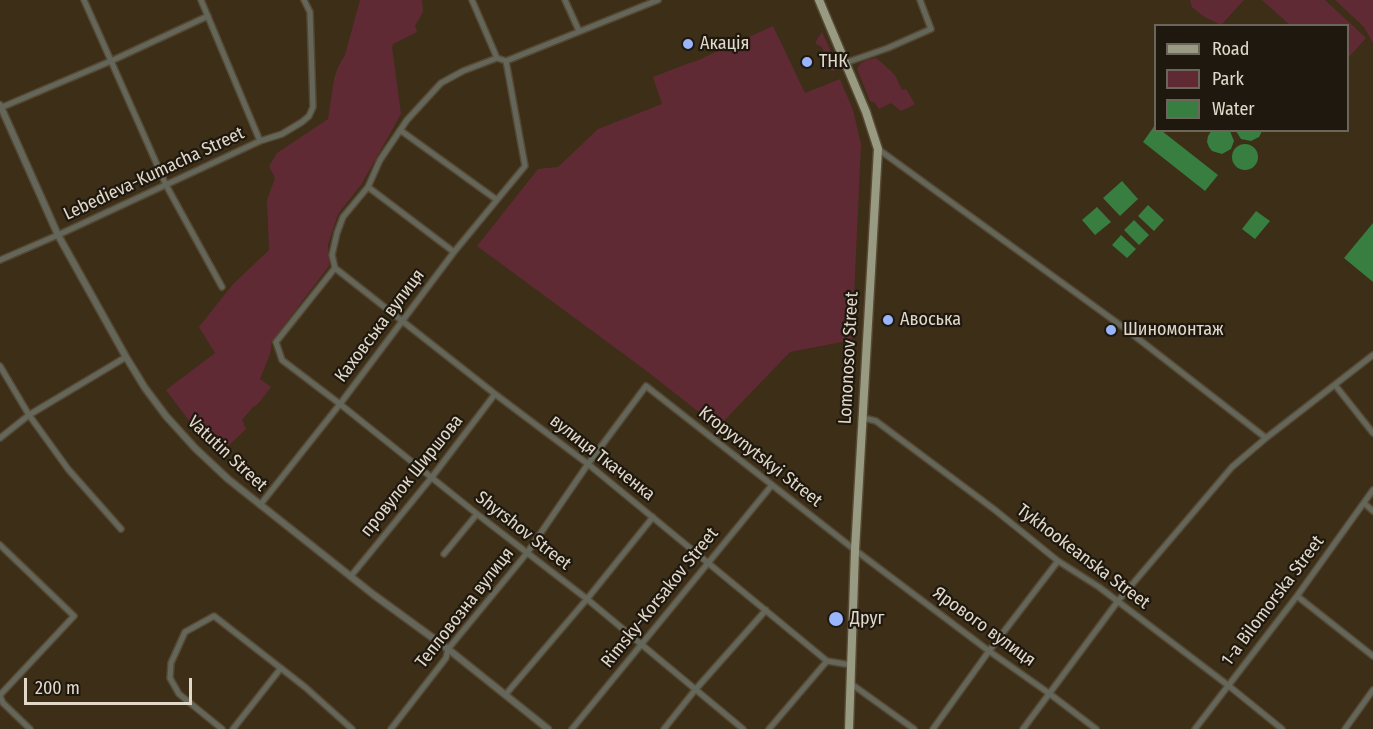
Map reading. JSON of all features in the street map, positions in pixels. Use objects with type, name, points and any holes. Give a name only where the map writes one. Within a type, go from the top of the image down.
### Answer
[{"type":"main road","name":"Lomonosov Street","points":[[819,0],[866,112],[878,149],[855,550],[849,729]]},
{"type":"street","points":[[84,0],[166,185],[222,287]]},
{"type":"street","points":[[201,0],[260,141]]},
{"type":"street","name":"Lebedieva-Kumacha Street","points":[[0,260],[260,141],[282,134],[302,122],[309,116],[313,107],[310,12],[304,0]]},
{"type":"street","points":[[471,0],[497,58]]},
{"type":"street","points":[[565,0],[579,31]]},
{"type":"street","points":[[845,63],[888,48],[931,29],[920,0]]},
{"type":"street","points":[[335,268],[332,255],[343,218],[368,187],[380,160],[407,120],[441,83],[463,71],[497,58],[506,61],[654,1]]},
{"type":"street","points":[[0,107],[111,61],[208,16]]},
{"type":"street","name":"Каховська вулиця","points":[[260,505],[340,404],[454,252],[525,166],[506,61]]},
{"type":"street","name":"Vatutin Street","points":[[0,107],[58,235],[126,357],[166,416],[228,479],[548,729]]},
{"type":"street","points":[[400,130],[497,200]]},
{"type":"street","points":[[878,149],[1127,330],[1266,438]]},
{"type":"street","points":[[368,187],[454,252]]},
{"type":"street","name":"вулиця Ткаченка","points":[[335,268],[588,464],[827,661]]},
{"type":"street","name":"Shyrshov Street","points":[[335,268],[276,342],[282,360],[586,599],[743,729]]},
{"type":"street","points":[[1023,729],[1118,602],[1232,467],[1373,356]]},
{"type":"street","points":[[0,438],[29,415],[126,357]]},
{"type":"street","points":[[0,366],[29,415],[68,469],[121,529]]},
{"type":"street","points":[[1335,385],[1373,434]]},
{"type":"street","name":"Тепловозна вулиця","points":[[391,729],[446,658],[448,649],[527,553],[588,464],[646,386]]},
{"type":"street","name":"Kropyvnytskyi Street","points":[[646,386],[855,550]]},
{"type":"street","name":"провулок Ширшова","points":[[351,576],[432,477],[495,394]]},
{"type":"street","name":"Tykhookeanska Street","points":[[862,419],[876,421],[995,510],[1058,561],[1100,587],[1282,729]]},
{"type":"street","name":"Rimsky-Korsakov Street","points":[[572,729],[772,485]]},
{"type":"street","name":"1-a Bilomorska Street","points":[[1195,729],[1297,596],[1373,490]]},
{"type":"street","points":[[1364,503],[1373,511]]},
{"type":"street","points":[[444,554],[477,514]]},
{"type":"street","points":[[506,694],[653,517]]},
{"type":"street","points":[[0,545],[74,616],[0,696],[2,705],[30,729]]},
{"type":"street","name":"Ярового вулиця","points":[[855,550],[1096,729]]},
{"type":"street","points":[[933,729],[1058,561]]},
{"type":"street","points":[[1297,596],[1373,656]]},
{"type":"street","points":[[663,729],[766,610]]},
{"type":"street","points":[[222,729],[178,694],[170,678],[171,663],[185,632],[214,616],[281,668],[352,729]]},
{"type":"street","points":[[769,729],[827,661],[851,665]]},
{"type":"street","points":[[233,729],[281,668]]},
{"type":"street","points":[[850,683],[914,729]]},
{"type":"street","points":[[1344,729],[1373,690]]},
{"type":"green space","points":[[360,0],[422,0],[423,12],[415,26],[417,32],[393,44],[392,47],[401,114],[361,185],[338,214],[328,245],[329,266],[272,341],[270,354],[260,379],[271,387],[242,420],[246,429],[219,455],[196,430],[166,390],[215,353],[199,327],[233,284],[269,250],[267,200],[275,178],[269,166],[277,153],[328,119],[334,79],[345,55]]},
{"type":"green space","points":[[1190,0],[1244,0],[1222,24],[1203,16],[1192,7]]},
{"type":"green space","points":[[1262,0],[1325,0],[1366,38],[1349,57],[1349,24],[1289,24]]},
{"type":"green space","points":[[1335,0],[1373,0],[1373,43],[1364,27]]},
{"type":"green space","points":[[773,26],[805,93],[840,79],[853,110],[861,144],[852,340],[790,352],[718,427],[644,369],[477,246],[538,169],[558,167],[598,129],[662,104],[653,77],[694,62]]},
{"type":"green space","points":[[822,32],[838,67],[833,71],[826,68],[828,63],[822,47],[816,44]]},
{"type":"green space","points":[[876,58],[895,75],[902,90],[906,89],[915,104],[901,111],[891,103],[879,109],[875,103],[870,101],[857,69],[861,63]]},
{"type":"water","points":[[1154,126],[1154,132],[1163,132],[1218,175],[1205,191],[1143,142]]},
{"type":"water","points":[[1211,132],[1230,132],[1234,141],[1231,149],[1222,154],[1212,151],[1207,142]]},
{"type":"water","points":[[1237,132],[1262,132],[1259,137],[1251,141],[1241,139]]},
{"type":"water","points":[[1245,144],[1254,148],[1258,157],[1254,166],[1245,170],[1236,166],[1232,157],[1236,148]]},
{"type":"water","points":[[1122,181],[1138,199],[1120,216],[1103,198]]},
{"type":"water","points":[[1148,205],[1164,220],[1154,231],[1138,216]]},
{"type":"water","points":[[1097,207],[1111,222],[1095,235],[1082,220]]},
{"type":"water","points":[[1256,211],[1270,221],[1255,239],[1242,229]]},
{"type":"water","points":[[1134,220],[1149,235],[1139,245],[1124,230]]},
{"type":"water","points":[[1373,223],[1373,282],[1344,258]]},
{"type":"water","points":[[1121,235],[1136,249],[1127,258],[1112,245]]},
{"type":"place","name":"Акація","points":[[688,44]]},
{"type":"place","name":"ТНК","points":[[807,62]]},
{"type":"place","name":"Авоська","points":[[888,320]]},
{"type":"place","name":"Шиномонтаж","points":[[1111,330]]},
{"type":"place","name":"Друг","points":[[836,619]]}]
